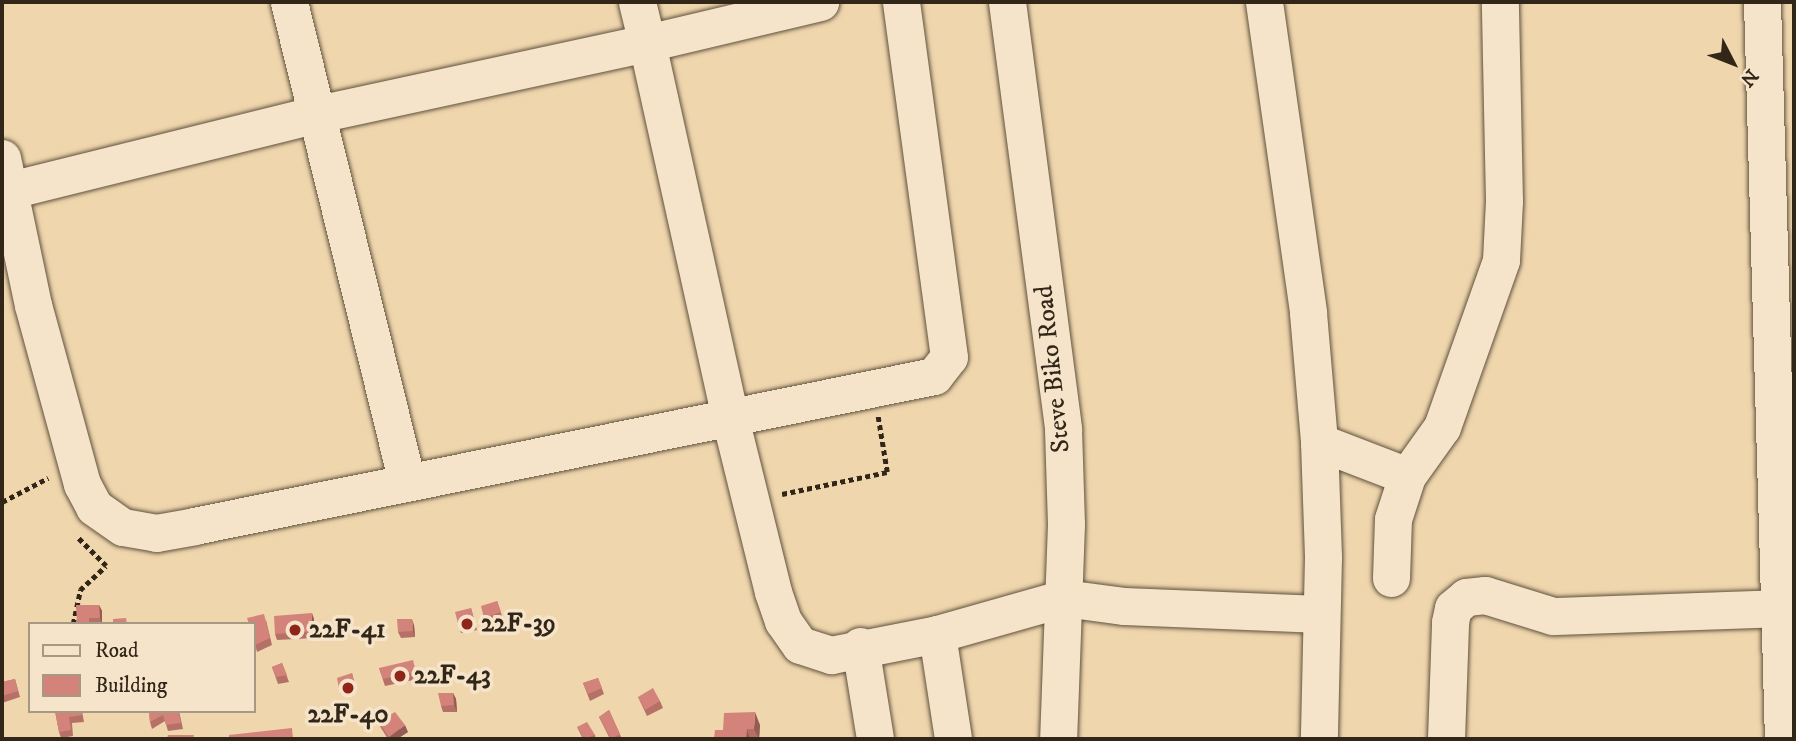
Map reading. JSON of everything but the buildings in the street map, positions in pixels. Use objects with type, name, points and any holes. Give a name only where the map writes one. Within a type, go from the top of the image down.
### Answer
[{"type":"street","points":[[289,2],[406,480]]},
{"type":"street","points":[[637,2],[730,418],[773,592],[792,638],[806,650],[831,655],[860,646],[937,634],[1064,598],[1125,606],[1321,614]]},
{"type":"street","points":[[820,2],[647,43],[4,180],[33,305],[82,484],[94,507],[114,523],[156,533],[406,480],[934,376],[949,357],[901,2]]},
{"type":"street","name":"Steve Biko Road","points":[[1007,2],[1063,429],[1064,598],[1058,739]]},
{"type":"street","points":[[1264,2],[1308,313],[1319,442],[1319,739]]},
{"type":"street","points":[[1391,578],[1393,519],[1407,476],[1442,427],[1501,260],[1504,201],[1500,2]]},
{"type":"street","points":[[1762,2],[1783,739]]},
{"type":"street","points":[[1319,442],[1407,476]]},
{"type":"street","points":[[1446,739],[1450,622],[1453,608],[1466,597],[1485,595],[1553,617],[1779,608]]},
{"type":"street","points":[[937,634],[953,739]]},
{"type":"street","points":[[860,646],[875,739]]},
{"type":"path","points":[[751,501],[887,472],[873,389]]},
{"type":"path","points":[[2,502],[68,467],[82,484]]},
{"type":"path","points":[[71,530],[106,566],[80,590],[73,622]]},
{"type":"place","name":"22F-39","points":[[467,624]]},
{"type":"place","name":"22F-41","points":[[295,630]]},
{"type":"place","name":"22F-43","points":[[400,676]]},
{"type":"place","name":"22F-40","points":[[348,688]]}]
